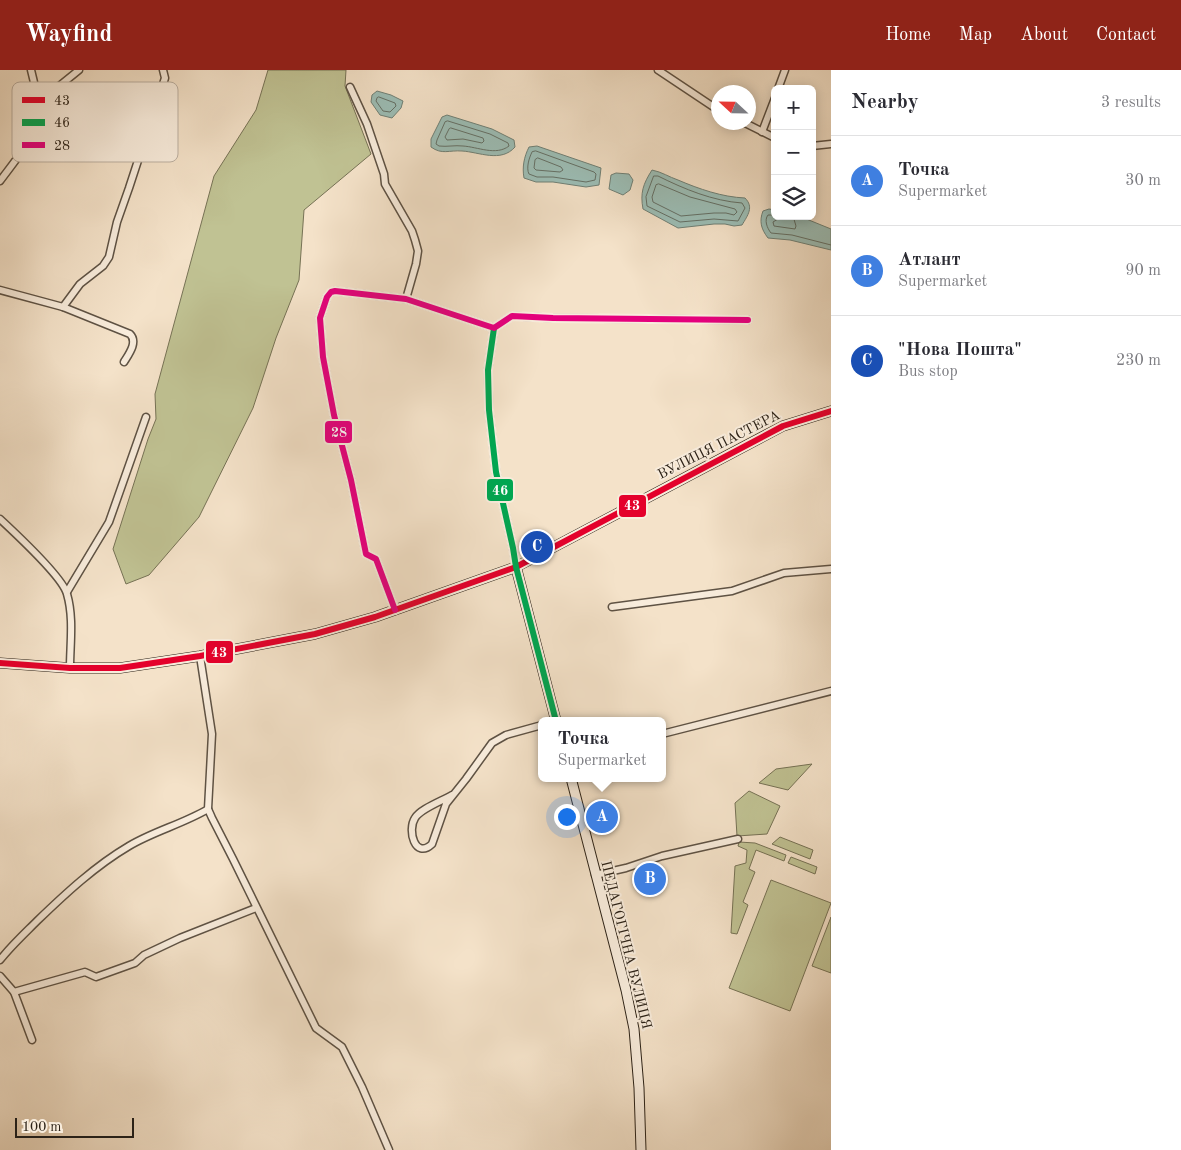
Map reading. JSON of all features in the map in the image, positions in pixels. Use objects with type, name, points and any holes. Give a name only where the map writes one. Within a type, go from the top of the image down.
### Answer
[{"type":"street","points":[[64,82],[79,70]]},
{"type":"street","points":[[658,70],[711,105]]},
{"type":"street","points":[[779,85],[785,70]]},
{"type":"street","points":[[350,87],[370,132],[384,174],[385,184],[416,240],[418,251],[416,264],[406,299]]},
{"type":"street","points":[[762,132],[771,108]]},
{"type":"street","points":[[756,129],[771,136]]},
{"type":"street","points":[[816,146],[831,144]]},
{"type":"street","points":[[0,181],[15,162]]},
{"type":"street","points":[[63,307],[80,284],[103,266],[109,257],[117,222],[138,162]]},
{"type":"street","points":[[0,290],[63,307],[130,334],[133,342],[124,362]]},
{"type":"street","points":[[395,610],[376,559],[366,554],[351,480],[334,415],[325,366],[320,318],[327,297],[331,292],[335,291],[406,299],[494,328]]},
{"type":"street","points":[[555,717],[516,567],[496,472],[489,410],[488,370],[494,328],[512,316],[748,320]]},
{"type":"street","name":"ВУЛИЦЯ ПАСТЕРА","points":[[0,663],[70,668],[120,668],[200,656],[315,634],[395,610],[516,567],[783,426],[831,411]]},
{"type":"street","points":[[67,592],[109,522],[146,417]]},
{"type":"street","points":[[0,519],[51,570],[67,592],[71,614],[70,668]]},
{"type":"street","points":[[612,607],[732,591],[784,573],[831,569]]},
{"type":"street","points":[[200,656],[212,734],[208,809],[316,1028],[342,1047],[362,1087],[389,1150]]},
{"type":"street","points":[[666,733],[831,691]]},
{"type":"street","points":[[452,795],[415,817],[412,830],[417,846],[427,849],[432,844],[440,818],[452,795],[492,743],[506,735],[538,726]]},
{"type":"street","name":"ПЕДАГОГІЧНА ВУЛИЦЯ","points":[[571,782],[626,990],[634,1029],[640,1088],[641,1150]]},
{"type":"street","points":[[0,960],[62,897],[104,863],[129,845],[195,817],[208,809]]},
{"type":"street","points":[[595,875],[626,868],[662,856],[738,839]]},
{"type":"street","points":[[14,992],[85,972],[96,978],[135,963],[144,955],[180,938],[256,908]]},
{"type":"street","points":[[0,976],[14,992],[32,1040]]},
{"type":"green space","points":[[268,70],[346,70],[345,86],[371,154],[304,210],[299,280],[276,338],[253,408],[199,517],[149,575],[126,584],[113,549],[156,419],[155,394],[214,176],[256,110]]},
{"type":"green space","points":[[812,764],[788,790],[759,783],[776,769]]},
{"type":"green space","points":[[749,791],[780,806],[767,834],[737,836],[735,803]]},
{"type":"green space","points":[[780,837],[813,850],[810,859],[772,844]]},
{"type":"green space","points":[[739,842],[755,843],[786,855],[784,861],[756,850],[749,869],[755,872],[743,902],[748,905],[737,934],[731,933],[735,866],[746,863],[747,850],[738,846]]},
{"type":"green space","points":[[791,857],[817,867],[815,874],[788,863]]},
{"type":"green space","points":[[771,880],[831,903],[790,1011],[729,988]]},
{"type":"green space","points":[[831,917],[831,973],[812,966]]},
{"type":"water","points":[[377,91],[403,101],[401,108],[392,118],[380,115],[371,102],[372,95]]},
{"type":"water","points":[[447,115],[492,129],[514,140],[515,147],[503,155],[497,156],[462,151],[442,152],[435,149],[431,147],[431,139],[442,117]]},
{"type":"water","points":[[537,146],[601,168],[599,185],[586,187],[553,182],[536,182],[524,178],[523,166],[527,151],[529,147]]},
{"type":"water","points":[[652,170],[711,192],[745,198],[750,208],[748,214],[742,225],[714,224],[678,228],[643,209],[643,189]]},
{"type":"water","points":[[616,173],[629,174],[633,180],[630,190],[623,195],[609,189],[611,175]]},
{"type":"water","points":[[771,209],[771,220],[809,220],[831,229],[831,250],[790,240],[768,238],[762,228],[763,211]]},
{"type":"transit line","name":"28","points":[[395,610],[376,559],[366,554],[351,480],[334,415],[323,357],[320,318],[327,297],[331,292],[406,299],[494,328],[512,316],[748,320]]},
{"type":"transit line","name":"46","points":[[494,328],[488,370],[489,410],[496,472],[516,567],[555,717]]},
{"type":"transit line","name":"43","points":[[0,663],[70,668],[120,668],[200,656],[315,634],[375,617],[516,567],[783,426],[831,411]]},
{"type":"place","name":"\"Нова Пошта\"","points":[[537,547]]},
{"type":"place","name":"Точка","points":[[602,817]]},
{"type":"place","name":"Атлант","points":[[650,879]]}]
